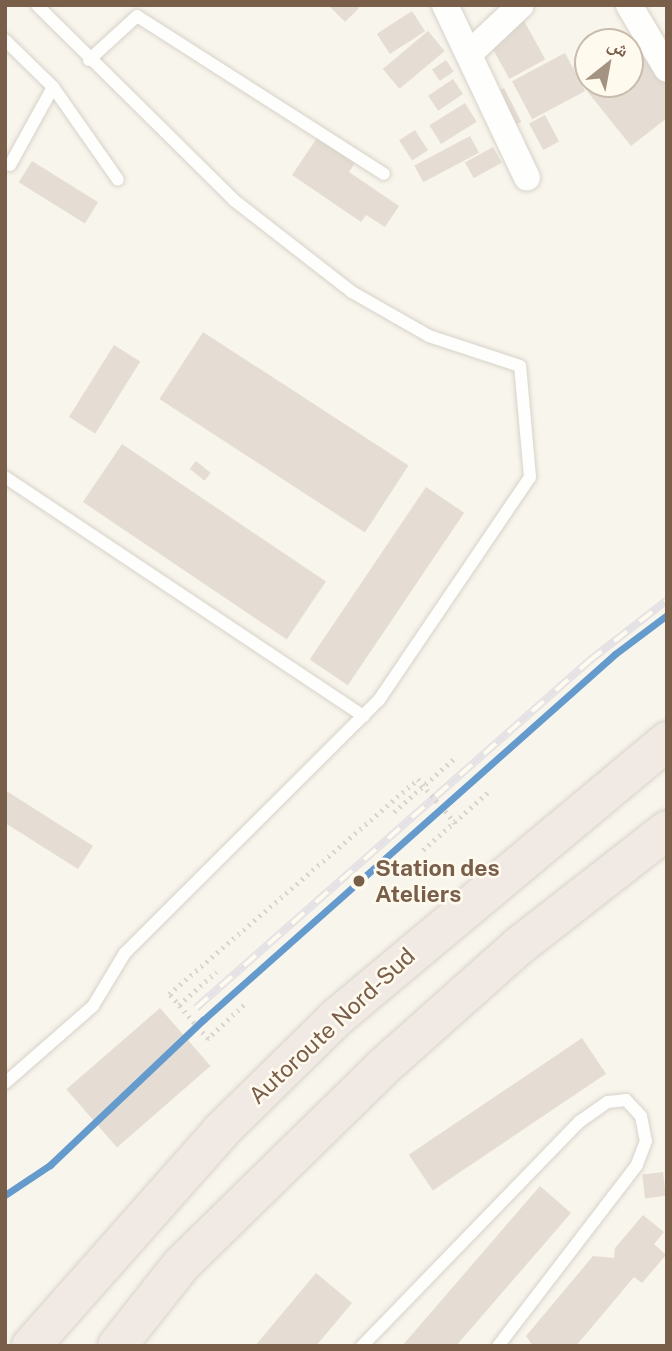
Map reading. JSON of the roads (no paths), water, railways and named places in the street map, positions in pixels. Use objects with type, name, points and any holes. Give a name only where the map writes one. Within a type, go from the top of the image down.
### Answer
[{"type":"highway","name":"Autoroute Nord-Sud","points":[[31,1346],[220,1132],[336,1018],[667,741]]},
{"type":"highway","points":[[117,1346],[181,1265],[383,1067],[520,945],[667,831]]},
{"type":"street","points":[[445,5],[527,178]]},
{"type":"street","points":[[469,54],[521,5]]},
{"type":"street","points":[[629,5],[667,69]]},
{"type":"lane","points":[[5,1083],[93,1006],[125,953],[364,716],[530,477],[520,366],[429,336],[352,292],[234,200],[89,60],[37,5]]},
{"type":"lane","points":[[89,60],[137,16],[384,174]]},
{"type":"lane","points":[[5,40],[53,87],[118,180]]},
{"type":"lane","points":[[10,165],[53,87]]},
{"type":"lane","points":[[5,477],[364,716]]},
{"type":"lane","points":[[362,1346],[579,1122],[608,1102],[626,1100],[641,1116],[646,1141],[637,1165],[498,1346]]},
{"type":"railway","points":[[196,1008],[589,661],[667,600]]},
{"type":"place","name":"Station des Ateliers","points":[[359,881]]}]
